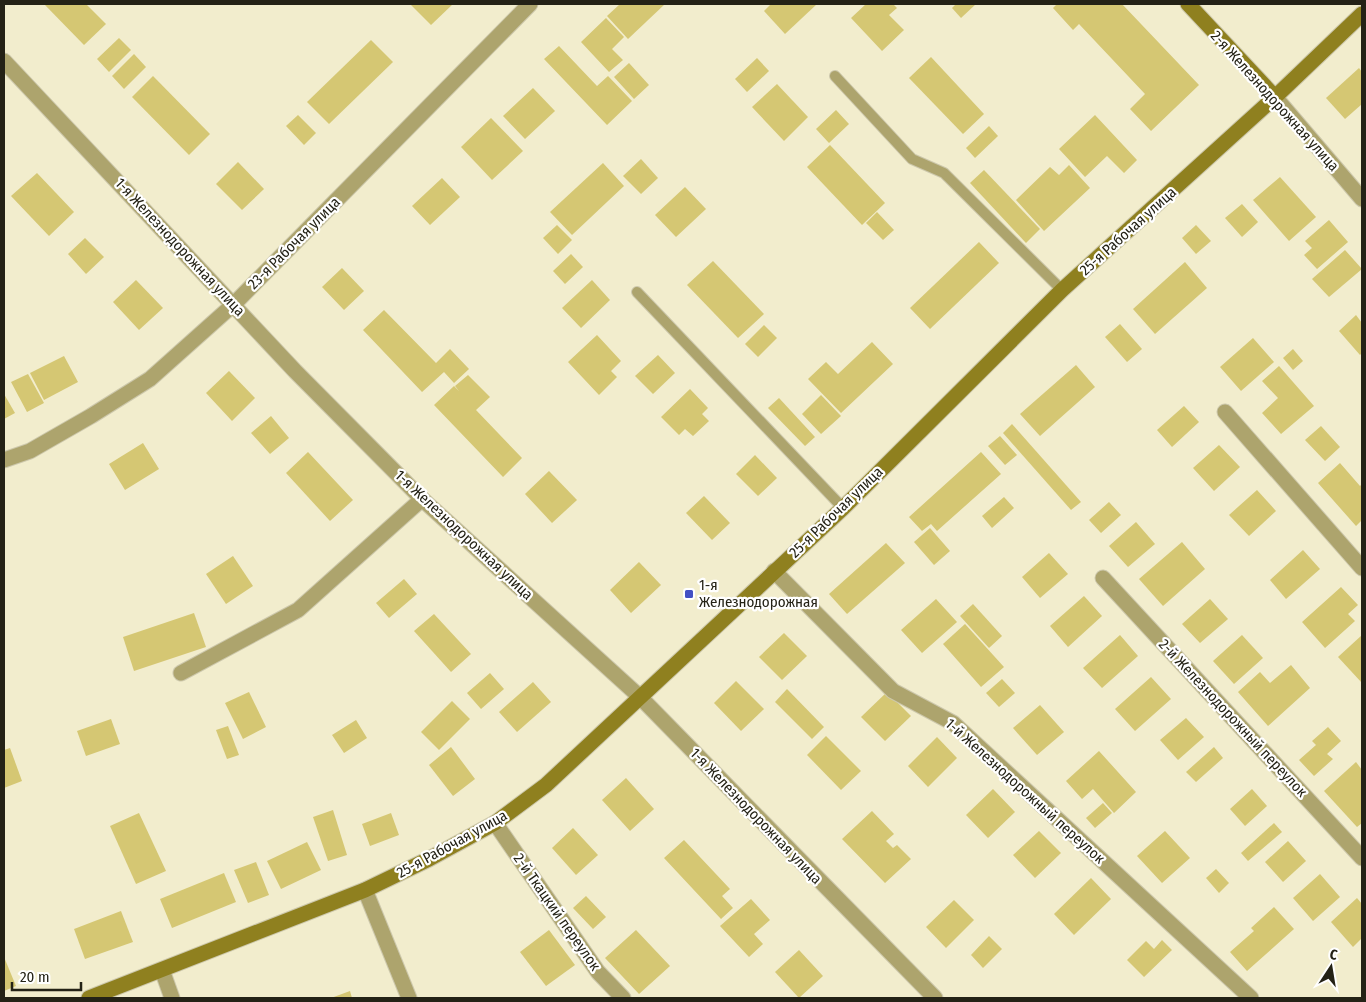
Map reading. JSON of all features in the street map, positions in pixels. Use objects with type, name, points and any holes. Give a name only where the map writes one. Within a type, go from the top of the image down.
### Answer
[{"type":"main road","name":"2-я Железнодорожная улица","points":[[1188,4],[1274,97]]},
{"type":"main road","name":"25-я Рабочая улица","points":[[89,998],[365,890],[429,859],[495,823],[546,785],[843,508],[1062,290],[1274,97],[1362,14]]},
{"type":"street","name":"23-я Рабочая улица","points":[[4,460],[30,451],[150,379],[234,304],[530,4]]},
{"type":"street","name":"1-я Железнодорожная улица","points":[[4,61],[295,371],[422,498],[640,697],[935,998]]},
{"type":"street","name":"2-я Железнодорожная улица","points":[[1274,97],[1362,199]]},
{"type":"street","points":[[1225,412],[1362,568]]},
{"type":"street","points":[[181,673],[298,610],[422,498]]},
{"type":"street","name":"1-й Железнодорожный переулок","points":[[774,571],[893,691],[953,723],[1251,998]]},
{"type":"street","name":"2-й Железнодорожный переулок","points":[[1103,578],[1362,858]]},
{"type":"street","name":"2-й Ткацкий переулок","points":[[495,823],[598,972],[622,998]]},
{"type":"street","points":[[365,890],[409,998]]},
{"type":"street","points":[[162,970],[172,998]]},
{"type":"lane","points":[[835,76],[912,159],[944,173],[1062,290]]},
{"type":"lane","points":[[638,292],[843,508]]},
{"type":"building","points":[[44,4],[86,4],[106,24],[84,45]]},
{"type":"building","points":[[410,4],[453,4],[431,25]]},
{"type":"building","points":[[620,4],[665,4],[628,39],[607,16]]},
{"type":"building","points":[[771,4],[817,4],[785,34],[764,11]]},
{"type":"building","points":[[866,4],[893,4],[897,8],[889,15],[904,30],[882,51],[851,18]]},
{"type":"building","points":[[956,4],[976,4],[961,18],[952,8]]},
{"type":"building","points":[[1057,4],[1122,4],[1199,85],[1151,131],[1130,109],[1145,94],[1079,24],[1073,30],[1053,8]]},
{"type":"building","points":[[606,18],[624,37],[612,49],[623,60],[609,72],[581,42]]},
{"type":"building","points":[[119,38],[131,50],[109,72],[97,59]]},
{"type":"building","points":[[371,40],[393,62],[329,124],[307,102]]},
{"type":"building","points":[[559,46],[597,86],[608,76],[632,101],[607,125],[544,59]]},
{"type":"building","points":[[134,54],[146,67],[124,89],[112,76]]},
{"type":"building","points":[[931,57],[984,114],[963,134],[909,78]]},
{"type":"building","points":[[757,58],[769,71],[747,92],[735,79]]},
{"type":"building","points":[[629,63],[649,85],[634,99],[614,77]]},
{"type":"building","points":[[1359,68],[1362,72],[1362,104],[1345,119],[1326,98]]},
{"type":"building","points":[[153,76],[210,134],[189,155],[132,97]]},
{"type":"building","points":[[777,84],[808,117],[784,141],[752,107]]},
{"type":"building","points":[[533,88],[555,111],[525,139],[503,116]]},
{"type":"building","points":[[836,110],[849,124],[829,143],[816,129]]},
{"type":"building","points":[[298,115],[316,133],[304,145],[286,126]]},
{"type":"building","points":[[1095,115],[1137,160],[1124,173],[1107,156],[1085,177],[1059,149]]},
{"type":"building","points":[[491,118],[523,151],[492,180],[461,147]]},
{"type":"building","points":[[989,126],[998,136],[975,158],[966,148]]},
{"type":"building","points":[[830,145],[885,203],[862,225],[807,167]]},
{"type":"building","points":[[641,159],[658,178],[641,194],[623,176]]},
{"type":"building","points":[[238,162],[264,189],[242,210],[216,184]]},
{"type":"building","points":[[603,163],[624,186],[572,235],[550,212]]},
{"type":"building","points":[[1069,165],[1090,188],[1044,231],[1016,200],[1050,167],[1059,175]]},
{"type":"building","points":[[984,170],[1040,229],[1026,243],[970,183]]},
{"type":"building","points":[[37,173],[74,212],[49,236],[11,196]]},
{"type":"building","points":[[1280,177],[1316,217],[1289,241],[1253,200]]},
{"type":"building","points":[[442,178],[460,197],[430,225],[412,206]]},
{"type":"building","points":[[685,187],[706,209],[676,237],[655,215]]},
{"type":"building","points":[[1242,204],[1258,222],[1242,237],[1225,218]]},
{"type":"building","points":[[877,212],[894,230],[883,240],[866,223]]},
{"type":"building","points":[[1329,220],[1348,242],[1317,269],[1304,255],[1312,248],[1305,241]]},
{"type":"building","points":[[557,225],[572,240],[558,254],[543,238]]},
{"type":"building","points":[[1196,225],[1211,241],[1196,254],[1182,238]]},
{"type":"building","points":[[85,238],[104,257],[86,274],[68,254]]},
{"type":"building","points":[[979,242],[999,263],[930,329],[910,308]]},
{"type":"building","points":[[1345,250],[1362,269],[1329,297],[1312,279]]},
{"type":"building","points":[[571,254],[583,267],[565,284],[553,271]]},
{"type":"building","points":[[713,261],[764,314],[738,338],[687,285]]},
{"type":"building","points":[[1185,262],[1207,288],[1155,334],[1133,309]]},
{"type":"building","points":[[342,268],[364,291],[344,310],[322,287]]},
{"type":"building","points":[[136,280],[163,308],[139,330],[113,302]]},
{"type":"building","points":[[592,280],[610,300],[581,328],[562,308]]},
{"type":"building","points":[[384,310],[436,363],[450,349],[469,369],[454,383],[444,372],[422,392],[363,330]]},
{"type":"building","points":[[1356,315],[1362,323],[1362,353],[1360,355],[1339,331]]},
{"type":"building","points":[[1120,324],[1142,349],[1127,362],[1105,337]]},
{"type":"building","points":[[764,325],[777,338],[758,357],[745,344]]},
{"type":"building","points":[[597,335],[621,361],[611,371],[617,377],[599,395],[568,362]]},
{"type":"building","points":[[1253,338],[1274,362],[1241,391],[1220,367]]},
{"type":"building","points":[[872,342],[893,364],[841,413],[808,379],[826,362],[838,374]]},
{"type":"building","points":[[1293,349],[1303,361],[1293,370],[1283,358]]},
{"type":"building","points":[[658,355],[675,373],[653,394],[635,376]]},
{"type":"building","points":[[64,356],[78,382],[44,400],[30,373]]},
{"type":"building","points":[[1076,365],[1095,387],[1040,436],[1020,414]]},
{"type":"building","points":[[1279,366],[1314,406],[1281,434],[1262,413],[1278,398],[1262,381]]},
{"type":"building","points":[[229,371],[255,398],[232,421],[206,393]]},
{"type":"building","points":[[28,374],[44,403],[27,412],[11,382]]},
{"type":"building","points":[[468,375],[490,397],[476,410],[522,458],[503,477],[434,405],[454,386],[459,391],[455,386]]},
{"type":"building","points":[[690,389],[708,408],[702,414],[709,421],[693,436],[685,429],[679,435],[661,417]]},
{"type":"building","points":[[4,394],[15,413],[4,419]]},
{"type":"building","points":[[821,395],[841,416],[821,434],[802,414]]},
{"type":"building","points":[[779,398],[815,437],[805,446],[768,408]]},
{"type":"building","points":[[1184,406],[1199,422],[1172,447],[1157,430]]},
{"type":"building","points":[[271,416],[289,438],[270,454],[251,433]]},
{"type":"building","points":[[1012,424],[1081,502],[1071,510],[1003,433]]},
{"type":"building","points":[[1321,426],[1340,447],[1325,461],[1305,440]]},
{"type":"building","points":[[1000,436],[1017,455],[1005,465],[988,446]]},
{"type":"building","points":[[143,443],[159,469],[125,490],[109,464]]},
{"type":"building","points":[[1219,445],[1240,467],[1214,491],[1193,468]]},
{"type":"building","points":[[308,452],[353,500],[330,521],[286,473]]},
{"type":"building","points":[[981,452],[1001,474],[937,531],[931,524],[922,531],[909,517]]},
{"type":"building","points":[[755,455],[777,478],[758,496],[736,474]]},
{"type":"building","points":[[1340,463],[1360,486],[1362,484],[1362,520],[1356,526],[1318,483]]},
{"type":"building","points":[[549,471],[577,500],[552,523],[525,494]]},
{"type":"building","points":[[1257,490],[1276,511],[1249,536],[1229,515]]},
{"type":"building","points":[[704,496],[730,523],[712,540],[686,513]]},
{"type":"building","points":[[1004,497],[1014,508],[992,528],[982,516]]},
{"type":"building","points":[[1109,502],[1121,515],[1101,533],[1089,520]]},
{"type":"building","points":[[1136,522],[1155,544],[1128,567],[1109,546]]},
{"type":"building","points":[[930,528],[950,551],[934,565],[914,542]]},
{"type":"building","points":[[1182,542],[1205,569],[1163,606],[1139,579]]},
{"type":"building","points":[[886,543],[905,563],[847,614],[829,594]]},
{"type":"building","points":[[1303,550],[1320,569],[1286,599],[1270,580]]},
{"type":"building","points":[[1049,553],[1068,574],[1040,598],[1022,577]]},
{"type":"building","points":[[233,556],[253,586],[226,604],[206,574]]},
{"type":"building","points":[[639,562],[661,585],[631,613],[610,590]]},
{"type":"building","points":[[404,579],[417,594],[389,618],[376,603]]},
{"type":"building","points":[[1341,587],[1358,605],[1348,614],[1355,621],[1325,648],[1302,622]]},
{"type":"building","points":[[1084,596],[1102,616],[1068,647],[1050,626]]},
{"type":"building","points":[[936,599],[957,622],[922,653],[901,630]]},
{"type":"building","points":[[1210,599],[1228,619],[1200,643],[1182,624]]},
{"type":"building","points":[[973,604],[1002,636],[989,648],[960,616]]},
{"type":"building","points":[[194,613],[206,647],[134,671],[123,637]]},
{"type":"building","points":[[434,614],[471,654],[451,672],[414,631]]},
{"type":"building","points":[[965,624],[1004,667],[981,687],[943,644]]},
{"type":"building","points":[[784,633],[807,656],[782,680],[759,657]]},
{"type":"building","points":[[1120,635],[1138,656],[1102,688],[1083,668]]},
{"type":"building","points":[[1242,635],[1263,658],[1234,684],[1213,661]]},
{"type":"building","points":[[1362,635],[1362,683],[1338,657]]},
{"type":"building","points":[[1291,665],[1310,688],[1268,726],[1238,692],[1260,672],[1270,683]]},
{"type":"building","points":[[490,673],[504,689],[481,709],[467,693]]},
{"type":"building","points":[[1151,677],[1171,699],[1135,731],[1115,709]]},
{"type":"building","points":[[1002,679],[1015,693],[999,707],[986,693]]},
{"type":"building","points":[[736,681],[764,709],[741,731],[714,703]]},
{"type":"building","points":[[533,682],[551,702],[517,732],[499,712]]},
{"type":"building","points":[[787,689],[824,727],[812,739],[775,702]]},
{"type":"building","points":[[249,692],[266,727],[243,739],[225,703]]},
{"type":"building","points":[[887,692],[911,716],[885,741],[861,717]]},
{"type":"building","points":[[452,701],[470,719],[439,750],[421,732]]},
{"type":"building","points":[[1040,705],[1064,732],[1037,755],[1013,728]]},
{"type":"building","points":[[1186,718],[1204,737],[1178,760],[1160,740]]},
{"type":"building","points":[[111,719],[120,744],[86,756],[77,731]]},
{"type":"building","points":[[356,720],[367,738],[344,753],[332,735]]},
{"type":"building","points":[[228,726],[239,755],[227,759],[216,730]]},
{"type":"building","points":[[1328,727],[1341,741],[1327,754],[1333,759],[1314,776],[1299,760],[1316,745],[1312,741]]},
{"type":"building","points":[[826,736],[861,771],[841,790],[807,755]]},
{"type":"building","points":[[937,737],[957,758],[928,787],[908,766]]},
{"type":"building","points":[[451,747],[475,779],[453,796],[429,765]]},
{"type":"building","points":[[1214,747],[1223,758],[1196,782],[1186,772]]},
{"type":"building","points":[[10,748],[22,781],[4,788],[4,750]]},
{"type":"building","points":[[1099,751],[1136,792],[1114,813],[1093,789],[1082,799],[1066,781]]},
{"type":"building","points":[[1356,762],[1362,770],[1362,823],[1357,827],[1324,791]]},
{"type":"building","points":[[626,778],[654,809],[630,831],[602,800]]},
{"type":"building","points":[[993,789],[1015,812],[988,838],[966,815]]},
{"type":"building","points":[[1252,789],[1267,806],[1245,826],[1230,809]]},
{"type":"building","points":[[1103,803],[1112,813],[1095,828],[1086,818]]},
{"type":"building","points":[[333,810],[347,855],[328,861],[313,817]]},
{"type":"building","points":[[872,811],[894,834],[886,841],[893,848],[897,845],[911,859],[885,883],[842,839]]},
{"type":"building","points":[[139,813],[166,871],[136,884],[110,826]]},
{"type":"building","points":[[391,813],[399,835],[370,846],[362,824]]},
{"type":"building","points":[[1274,823],[1282,832],[1248,861],[1241,853]]},
{"type":"building","points":[[573,828],[598,855],[576,875],[552,848]]},
{"type":"building","points":[[1039,831],[1061,853],[1035,878],[1013,855]]},
{"type":"building","points":[[1165,831],[1190,858],[1162,883],[1137,856]]},
{"type":"building","points":[[684,840],[730,889],[722,896],[733,908],[721,919],[664,858]]},
{"type":"building","points":[[1288,841],[1306,861],[1283,882],[1265,862]]},
{"type":"building","points":[[307,842],[321,870],[281,889],[267,861]]},
{"type":"building","points":[[256,862],[269,895],[248,903],[234,870]]},
{"type":"building","points":[[1216,869],[1229,883],[1219,893],[1206,878]]},
{"type":"building","points":[[224,873],[236,902],[172,928],[160,899]]},
{"type":"building","points":[[1320,874],[1340,897],[1313,921],[1293,898]]},
{"type":"building","points":[[1091,878],[1111,899],[1074,935],[1054,914]]},
{"type":"building","points":[[586,896],[606,917],[593,929],[573,908]]},
{"type":"building","points":[[1357,898],[1362,904],[1362,938],[1353,947],[1331,922]]},
{"type":"building","points":[[751,899],[770,920],[754,934],[763,944],[749,957],[720,926]]},
{"type":"building","points":[[954,900],[974,920],[946,948],[926,927]]},
{"type":"building","points":[[1274,907],[1294,929],[1247,971],[1230,952],[1254,931],[1251,928]]},
{"type":"building","points":[[121,911],[133,942],[85,959],[74,929]]},
{"type":"building","points":[[549,930],[575,965],[546,986],[520,952]]},
{"type":"building","points":[[636,930],[670,966],[639,994],[605,958]]},
{"type":"building","points":[[989,936],[1002,949],[983,968],[971,955]]},
{"type":"building","points":[[1162,940],[1172,950],[1144,977],[1127,960],[1146,941],[1154,949]]},
{"type":"building","points":[[799,950],[823,976],[799,998],[775,972]]},
{"type":"building","points":[[4,957],[16,986],[4,991]]},
{"type":"building","points":[[350,991],[352,998],[331,998]]},
{"type":"place","name":"1-я Железнодорожная","points":[[689,594]]}]
